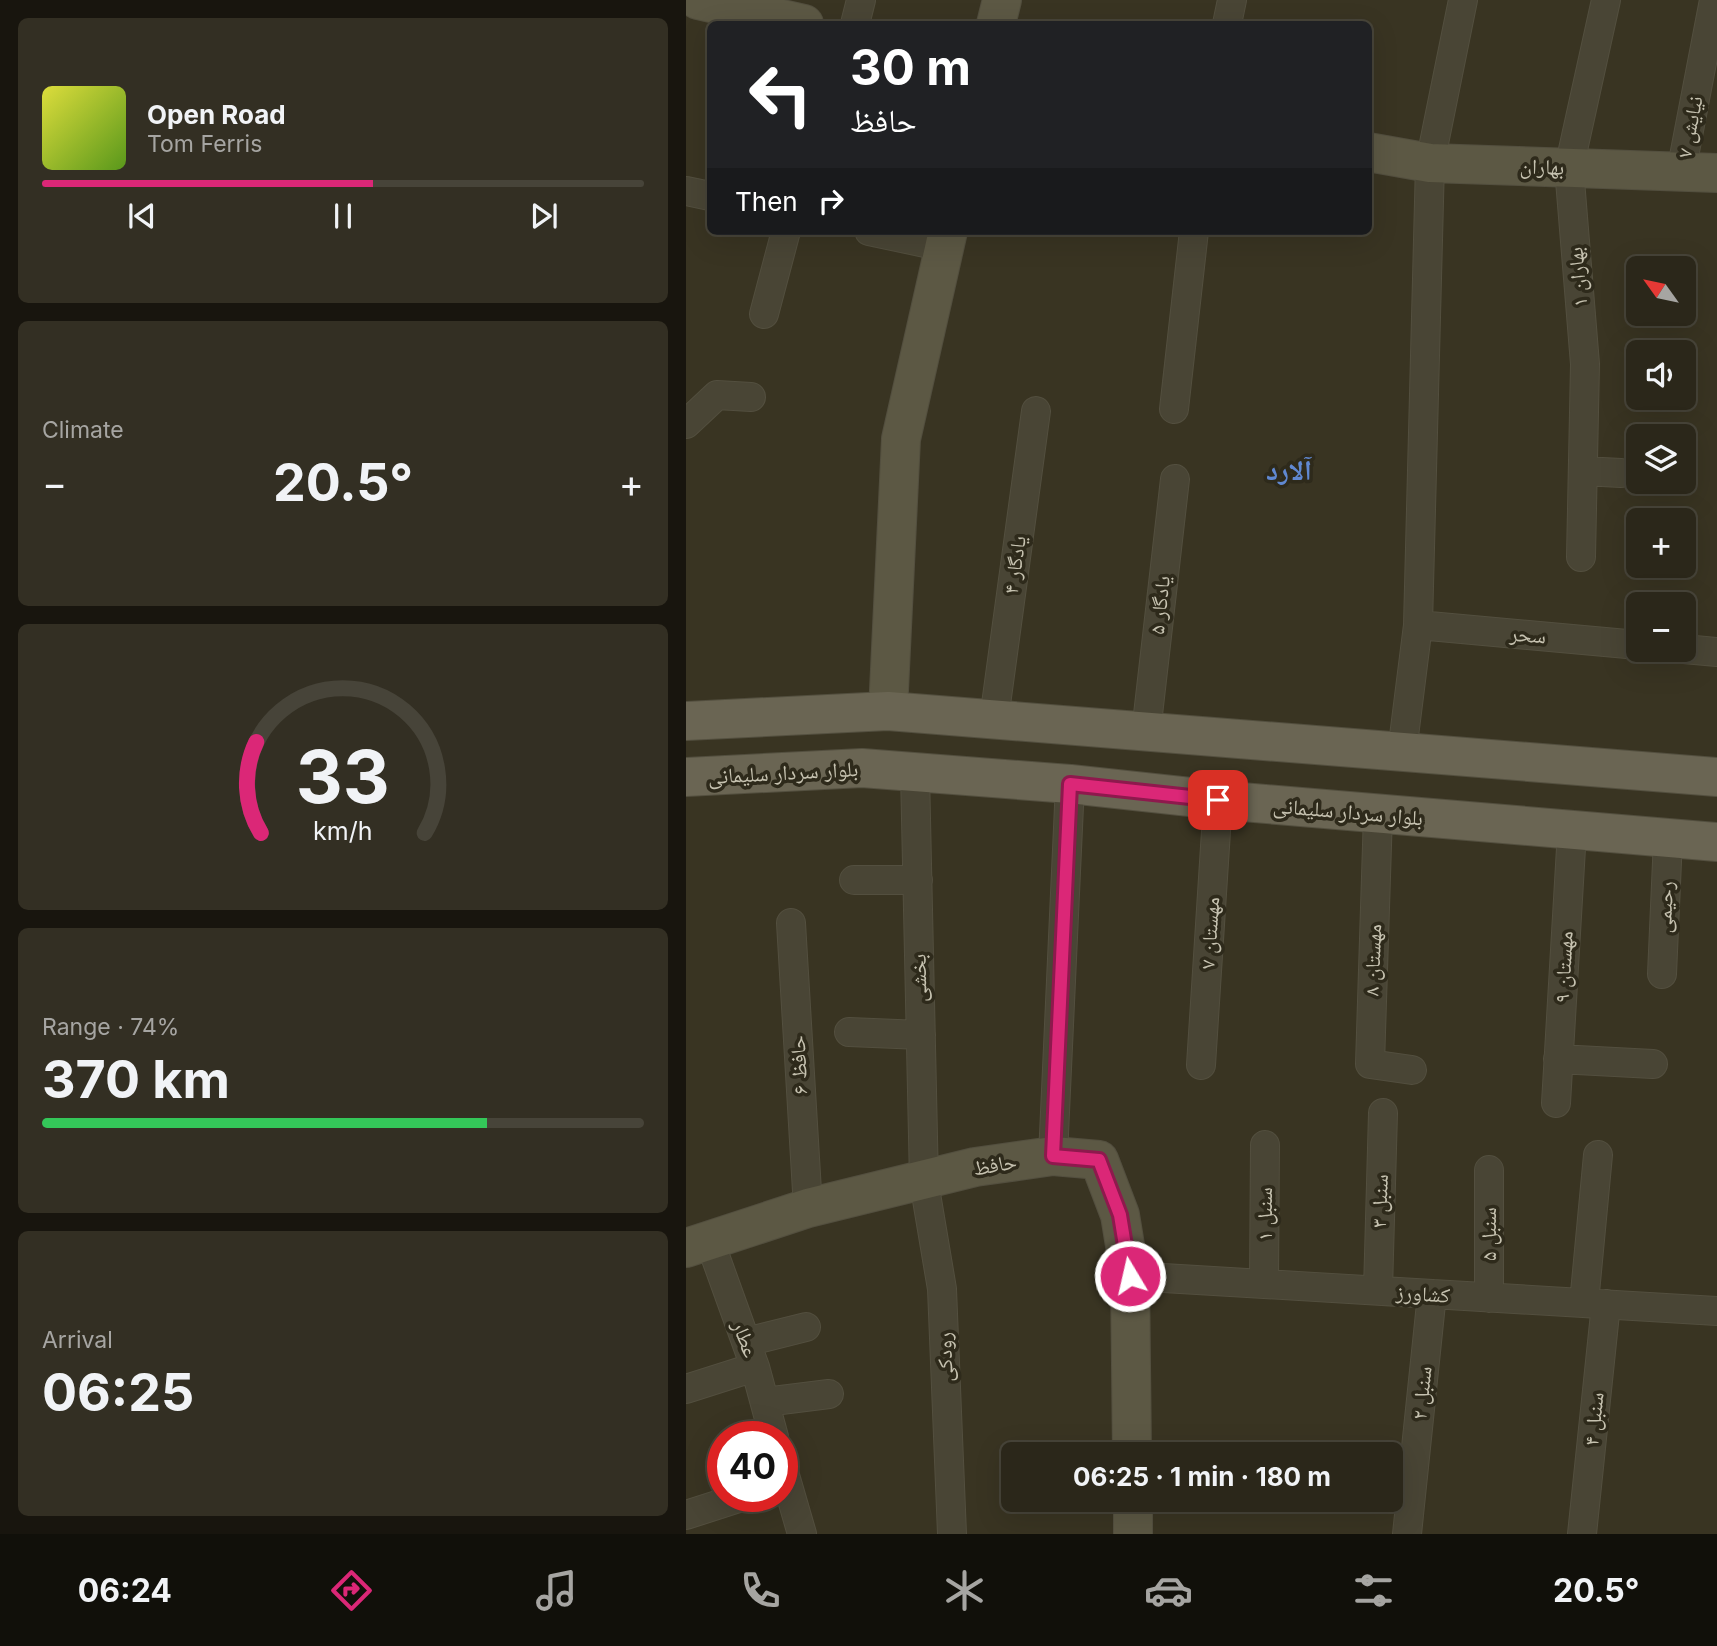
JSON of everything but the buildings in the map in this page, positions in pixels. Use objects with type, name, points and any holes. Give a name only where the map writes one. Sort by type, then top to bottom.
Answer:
[{"type":"main road","points":[[686,721],[888,711],[1717,777]]},
{"type":"main road","name":"بلوار سردار سلیمانی","points":[[686,777],[862,768],[1717,842]]},
{"type":"street","points":[[698,0],[791,21]]},
{"type":"street","points":[[856,21],[861,0]]},
{"type":"street","points":[[997,21],[1002,0]]},
{"type":"street","points":[[1228,21],[1233,0]]},
{"type":"street","points":[[1402,752],[1418,625],[1430,163],[1463,0]]},
{"type":"street","name":"بهاران ۱","points":[[1581,557],[1585,364],[1569,168],[1606,0]]},
{"type":"street","name":"نیایش ۷","points":[[1699,172],[1714,0]]},
{"type":"street","name":"بهاران","points":[[1372,153],[1430,163],[1699,172]]},
{"type":"street","points":[[686,191],[707,195]]},
{"type":"street","points":[[764,314],[785,235]]},
{"type":"street","points":[[888,711],[901,439],[946,239],[908,235]]},
{"type":"street","points":[[1174,409],[1194,235]]},
{"type":"street","points":[[686,424],[717,395],[751,397]]},
{"type":"street","name":"یادگار ۴","points":[[995,719],[1036,411]]},
{"type":"street","points":[[1583,471],[1622,472]]},
{"type":"street","name":"یادگار ۵","points":[[1146,732],[1175,479]]},
{"type":"street","name":"سحر","points":[[1418,625],[1626,644]]},
{"type":"street","points":[[1696,650],[1717,652]]},
{"type":"street","name":"بخشی","points":[[915,773],[924,1182]]},
{"type":"street","points":[[1053,1156],[1070,784]]},
{"type":"street","name":"مهستان ۷","points":[[1201,1065],[1218,800]]},
{"type":"street","name":"مهستان ۸","points":[[1378,814],[1370,1064],[1412,1070]]},
{"type":"street","name":"مهستان ۹","points":[[1556,1103],[1572,831]]},
{"type":"street","name":"رحیمی","points":[[1662,974],[1668,839]]},
{"type":"street","points":[[854,880],[918,880]]},
{"type":"street","name":"حافظ ۶","points":[[791,923],[808,1208]]},
{"type":"street","points":[[849,1032],[920,1035]]},
{"type":"street","points":[[1558,1059],[1653,1064]]},
{"type":"street","name":"سنبل ۳","points":[[1378,1290],[1383,1112]]},
{"type":"street","name":"سنبل ۱","points":[[1264,1284],[1265,1145]]},
{"type":"street","name":"سنبل ۴","points":[[1582,1534],[1595,1303],[1598,1155]]},
{"type":"street","name":"حافظ","points":[[698,1245],[808,1208],[924,1182],[975,1167],[1053,1156],[1099,1160],[1120,1215],[1130,1276],[1132,1442]]},
{"type":"street","name":"سنبل ۵","points":[[1489,1170],[1489,1298]]},
{"type":"street","name":"رودکی","points":[[924,1182],[942,1289],[952,1534]]},
{"type":"street","name":"عطار","points":[[698,1245],[750,1355],[770,1421]]},
{"type":"street","name":"کشاورز","points":[[1130,1276],[1717,1311]]},
{"type":"street","name":"سنبل ۲","points":[[1403,1474],[1432,1294]]},
{"type":"street","points":[[686,1389],[806,1326]]},
{"type":"street","points":[[765,1402],[829,1394]]},
{"type":"street","name":"سنبل ۲","points":[[1403,1491],[1407,1534]]},
{"type":"street","points":[[686,1516],[707,1509]]},
{"type":"street","points":[[796,1512],[803,1534]]},
{"type":"street","points":[[1133,1512],[1133,1534]]},
{"type":"district","name":"آلارد","points":[[1289,470]]},
{"type":"route","points":[[1130,1276],[1120,1215],[1099,1160],[1053,1156],[1070,784],[1218,800]]}]
